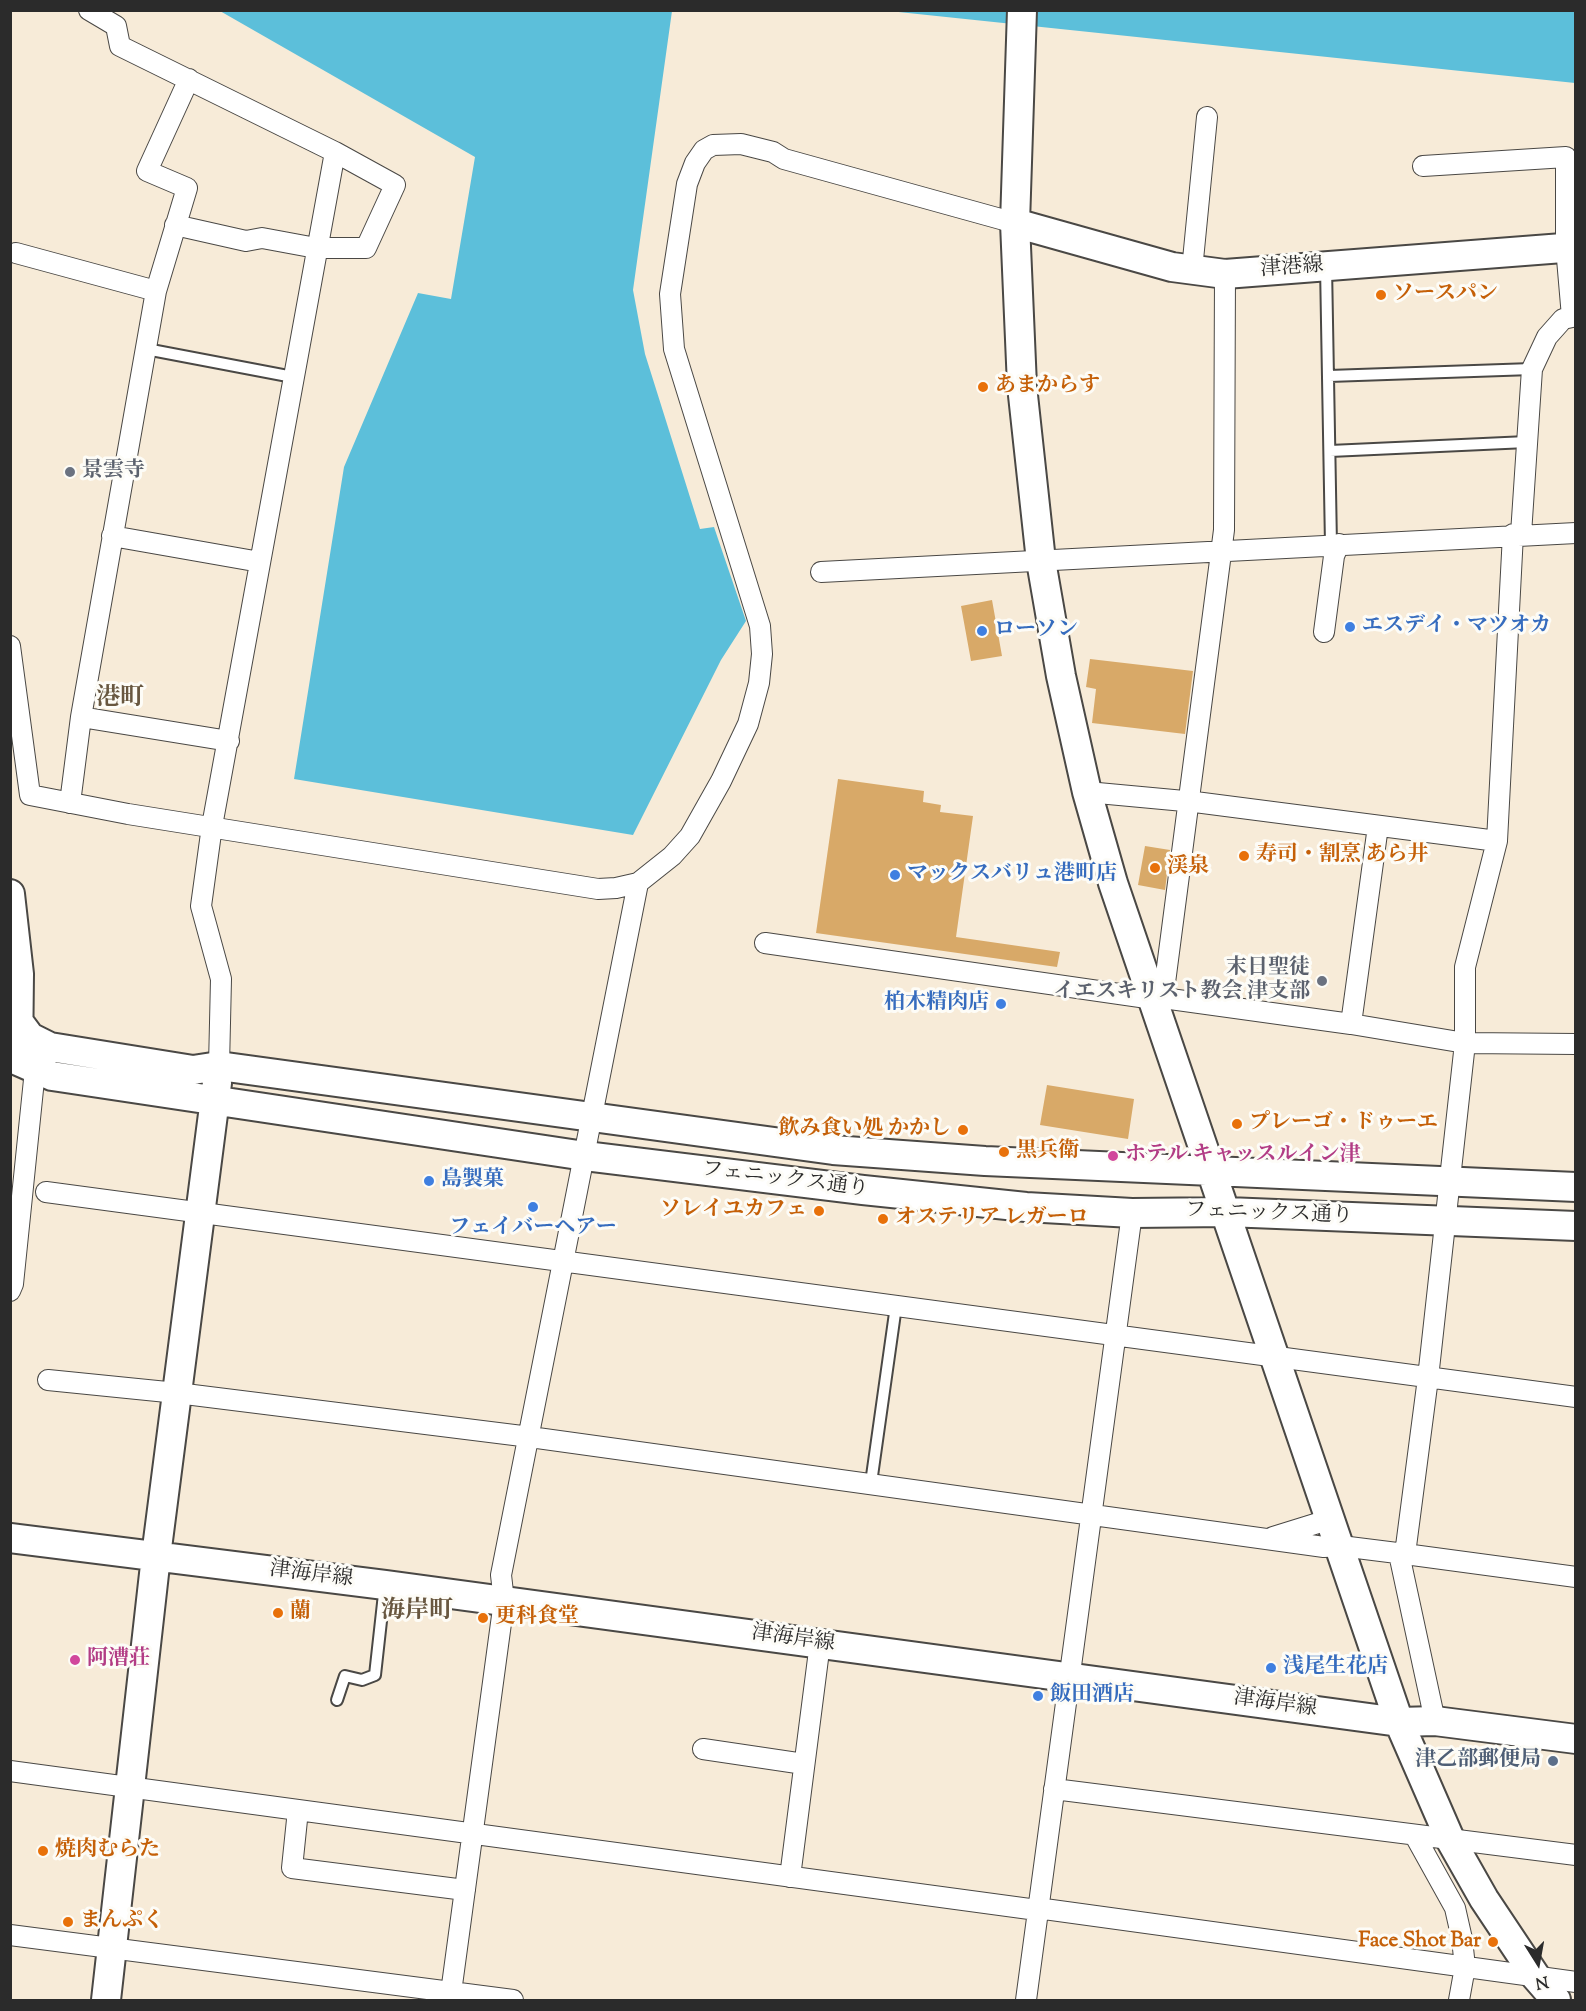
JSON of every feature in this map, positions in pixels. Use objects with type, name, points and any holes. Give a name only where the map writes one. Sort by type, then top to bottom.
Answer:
[{"type":"street","points":[[89,10],[116,26],[120,46],[335,152],[395,185],[366,248],[343,246],[316,248],[262,238],[246,241],[175,225]]},
{"type":"street","points":[[1022,10],[1015,223],[1022,386],[1041,561],[1061,676],[1087,792],[1113,883],[1158,998],[1212,1169],[1399,1722],[1450,1839],[1484,1899],[1536,1977],[1556,2001]]},
{"type":"street","points":[[70,802],[81,717],[156,291],[187,188],[147,171],[189,79]]},
{"type":"street","points":[[1192,270],[1207,117]]},
{"type":"street","points":[[10,646],[30,795],[128,814],[598,889],[638,883],[672,856],[690,836],[721,782],[748,724],[759,683],[762,654],[760,626],[674,349],[670,294],[687,184],[695,163],[704,150],[713,145],[741,144],[773,152],[784,159],[1015,223]]},
{"type":"street","points":[[106,2001],[156,1556],[219,1066],[221,979],[201,906],[212,826],[335,152]]},
{"type":"street","points":[[1423,166],[1566,157],[1572,317],[1563,319],[1547,337],[1532,369],[1517,534],[1497,841],[1465,967],[1465,1043],[1428,1378],[1402,1554],[1436,1721]]},
{"type":"street","name":"津港線","points":[[1015,223],[1172,267],[1225,274],[1571,247]]},
{"type":"street","points":[[16,253],[156,291]]},
{"type":"street","points":[[1158,998],[1190,802],[1222,551],[1225,274]]},
{"type":"street","points":[[820,572],[1517,534],[1575,533]]},
{"type":"street","points":[[112,536],[260,562]]},
{"type":"street","points":[[1324,632],[1335,544]]},
{"type":"street","points":[[81,717],[229,741]]},
{"type":"street","points":[[1087,792],[1190,802],[1497,841]]},
{"type":"street","points":[[1351,1024],[1378,826]]},
{"type":"street","points":[[451,1996],[504,1601],[501,1575],[565,1261],[638,883]]},
{"type":"street","points":[[10,894],[19,974],[16,1018],[18,1060],[35,1070],[14,1284],[10,1291]]},
{"type":"street","points":[[765,943],[1351,1024],[1465,1043],[1575,1044]]},
{"type":"street","name":"フェニックス通り","points":[[16,1018],[30,1037],[50,1047],[194,1070],[219,1066],[833,1150],[985,1161],[1212,1169],[1575,1187]]},
{"type":"street","name":"フェニックス通り","points":[[35,1070],[52,1076],[585,1156],[863,1190],[1026,1207],[1132,1213],[1227,1212],[1575,1226]]},
{"type":"street","points":[[46,1192],[1575,1397]]},
{"type":"street","points":[[1026,2001],[1132,1213]]},
{"type":"street","points":[[48,1380],[177,1393],[530,1437],[1092,1513],[1324,1547],[1341,1546],[1575,1577]]},
{"type":"street","points":[[1268,1539],[1331,1519]]},
{"type":"street","name":"津海岸線","points":[[10,1538],[385,1585],[1399,1722],[1436,1721],[1575,1739]]},
{"type":"street","points":[[790,1877],[820,1643]]},
{"type":"street","points":[[704,1749],[804,1764]]},
{"type":"street","points":[[10,1771],[130,1789],[1575,1982]]},
{"type":"street","points":[[1054,1789],[1575,1855]]},
{"type":"street","points":[[298,1810],[292,1868],[465,1890]]},
{"type":"street","points":[[1415,1836],[1455,1908],[1462,1939],[1465,1968],[1460,2001]]},
{"type":"street","points":[[10,1935],[451,1996],[513,2001]]},
{"type":"lane","points":[[1326,266],[1330,451],[1335,544]]},
{"type":"lane","points":[[146,349],[293,377]]},
{"type":"lane","points":[[1329,376],[1532,369]]},
{"type":"lane","points":[[1330,451],[1527,442]]},
{"type":"lane","points":[[871,1483],[896,1306]]},
{"type":"lane","points":[[337,1700],[345,1676],[362,1680],[375,1675],[385,1585]]},
{"type":"water","points":[[220,11],[672,11],[633,290],[645,354],[700,529],[714,527],[746,621],[721,660],[633,835],[294,779],[344,467],[418,293],[451,299],[475,157]]},
{"type":"water","points":[[889,11],[1575,11],[1575,83]]},
{"type":"building","name":"ローソン","points":[[992,600],[1002,656],[971,661],[961,606]]},
{"type":"building","points":[[1090,659],[1193,671],[1185,734],[1092,723],[1096,689],[1086,687]]},
{"type":"building","name":"マックスバリュ港町店","points":[[838,779],[924,791],[923,802],[941,805],[940,812],[973,816],[956,937],[1060,952],[1057,967],[816,933]]},
{"type":"building","name":"渓泉","points":[[1145,846],[1170,850],[1165,890],[1138,885]]},
{"type":"building","points":[[1047,1085],[1134,1099],[1128,1139],[1040,1125]]},
{"type":"place","name":"ソースパン","points":[[1381,295]]},
{"type":"place","name":"あまからす","points":[[983,387]]},
{"type":"place","name":"景雲寺","points":[[70,472]]},
{"type":"place","name":"エスデイ・マツオカ","points":[[1350,627]]},
{"type":"place","name":"ローソン","points":[[982,631]]},
{"type":"place","name":"寿司・割烹 あら井","points":[[1244,856]]},
{"type":"place","name":"渓泉","points":[[1155,868]]},
{"type":"place","name":"マックスバリュ港町店","points":[[895,875]]},
{"type":"place","name":"末日聖徒 イエスキリスト教会 津支部","points":[[1322,981]]},
{"type":"place","name":"柏木精肉店","points":[[1001,1004]]},
{"type":"place","name":"プレーゴ・ドゥーエ","points":[[1237,1124]]},
{"type":"place","name":"飲み食い処 かかし","points":[[963,1130]]},
{"type":"place","name":"黒兵衛","points":[[1004,1152]]},
{"type":"place","name":"ホテル キャッスルイン津","points":[[1113,1156]]},
{"type":"place","name":"島製菓","points":[[429,1181]]},
{"type":"place","name":"フェイバーヘアー","points":[[533,1207]]},
{"type":"place","name":"ソレイユカフェ","points":[[819,1211]]},
{"type":"place","name":"オステリア レガーロ","points":[[883,1219]]},
{"type":"place","name":"蘭","points":[[278,1613]]},
{"type":"place","name":"更科食堂","points":[[483,1618]]},
{"type":"place","name":"阿漕荘","points":[[75,1660]]},
{"type":"place","name":"浅尾生花店","points":[[1271,1668]]},
{"type":"place","name":"飯田酒店","points":[[1038,1696]]},
{"type":"place","name":"津乙部郵便局","points":[[1553,1761]]},
{"type":"place","name":"焼肉むらた","points":[[43,1851]]},
{"type":"place","name":"まんぷく","points":[[68,1922]]},
{"type":"place","name":"Face Shot Bar","points":[[1493,1942]]},
{"type":"district","name":"港町","points":[[120,700]]},
{"type":"district","name":"海岸町","points":[[417,1613]]}]
